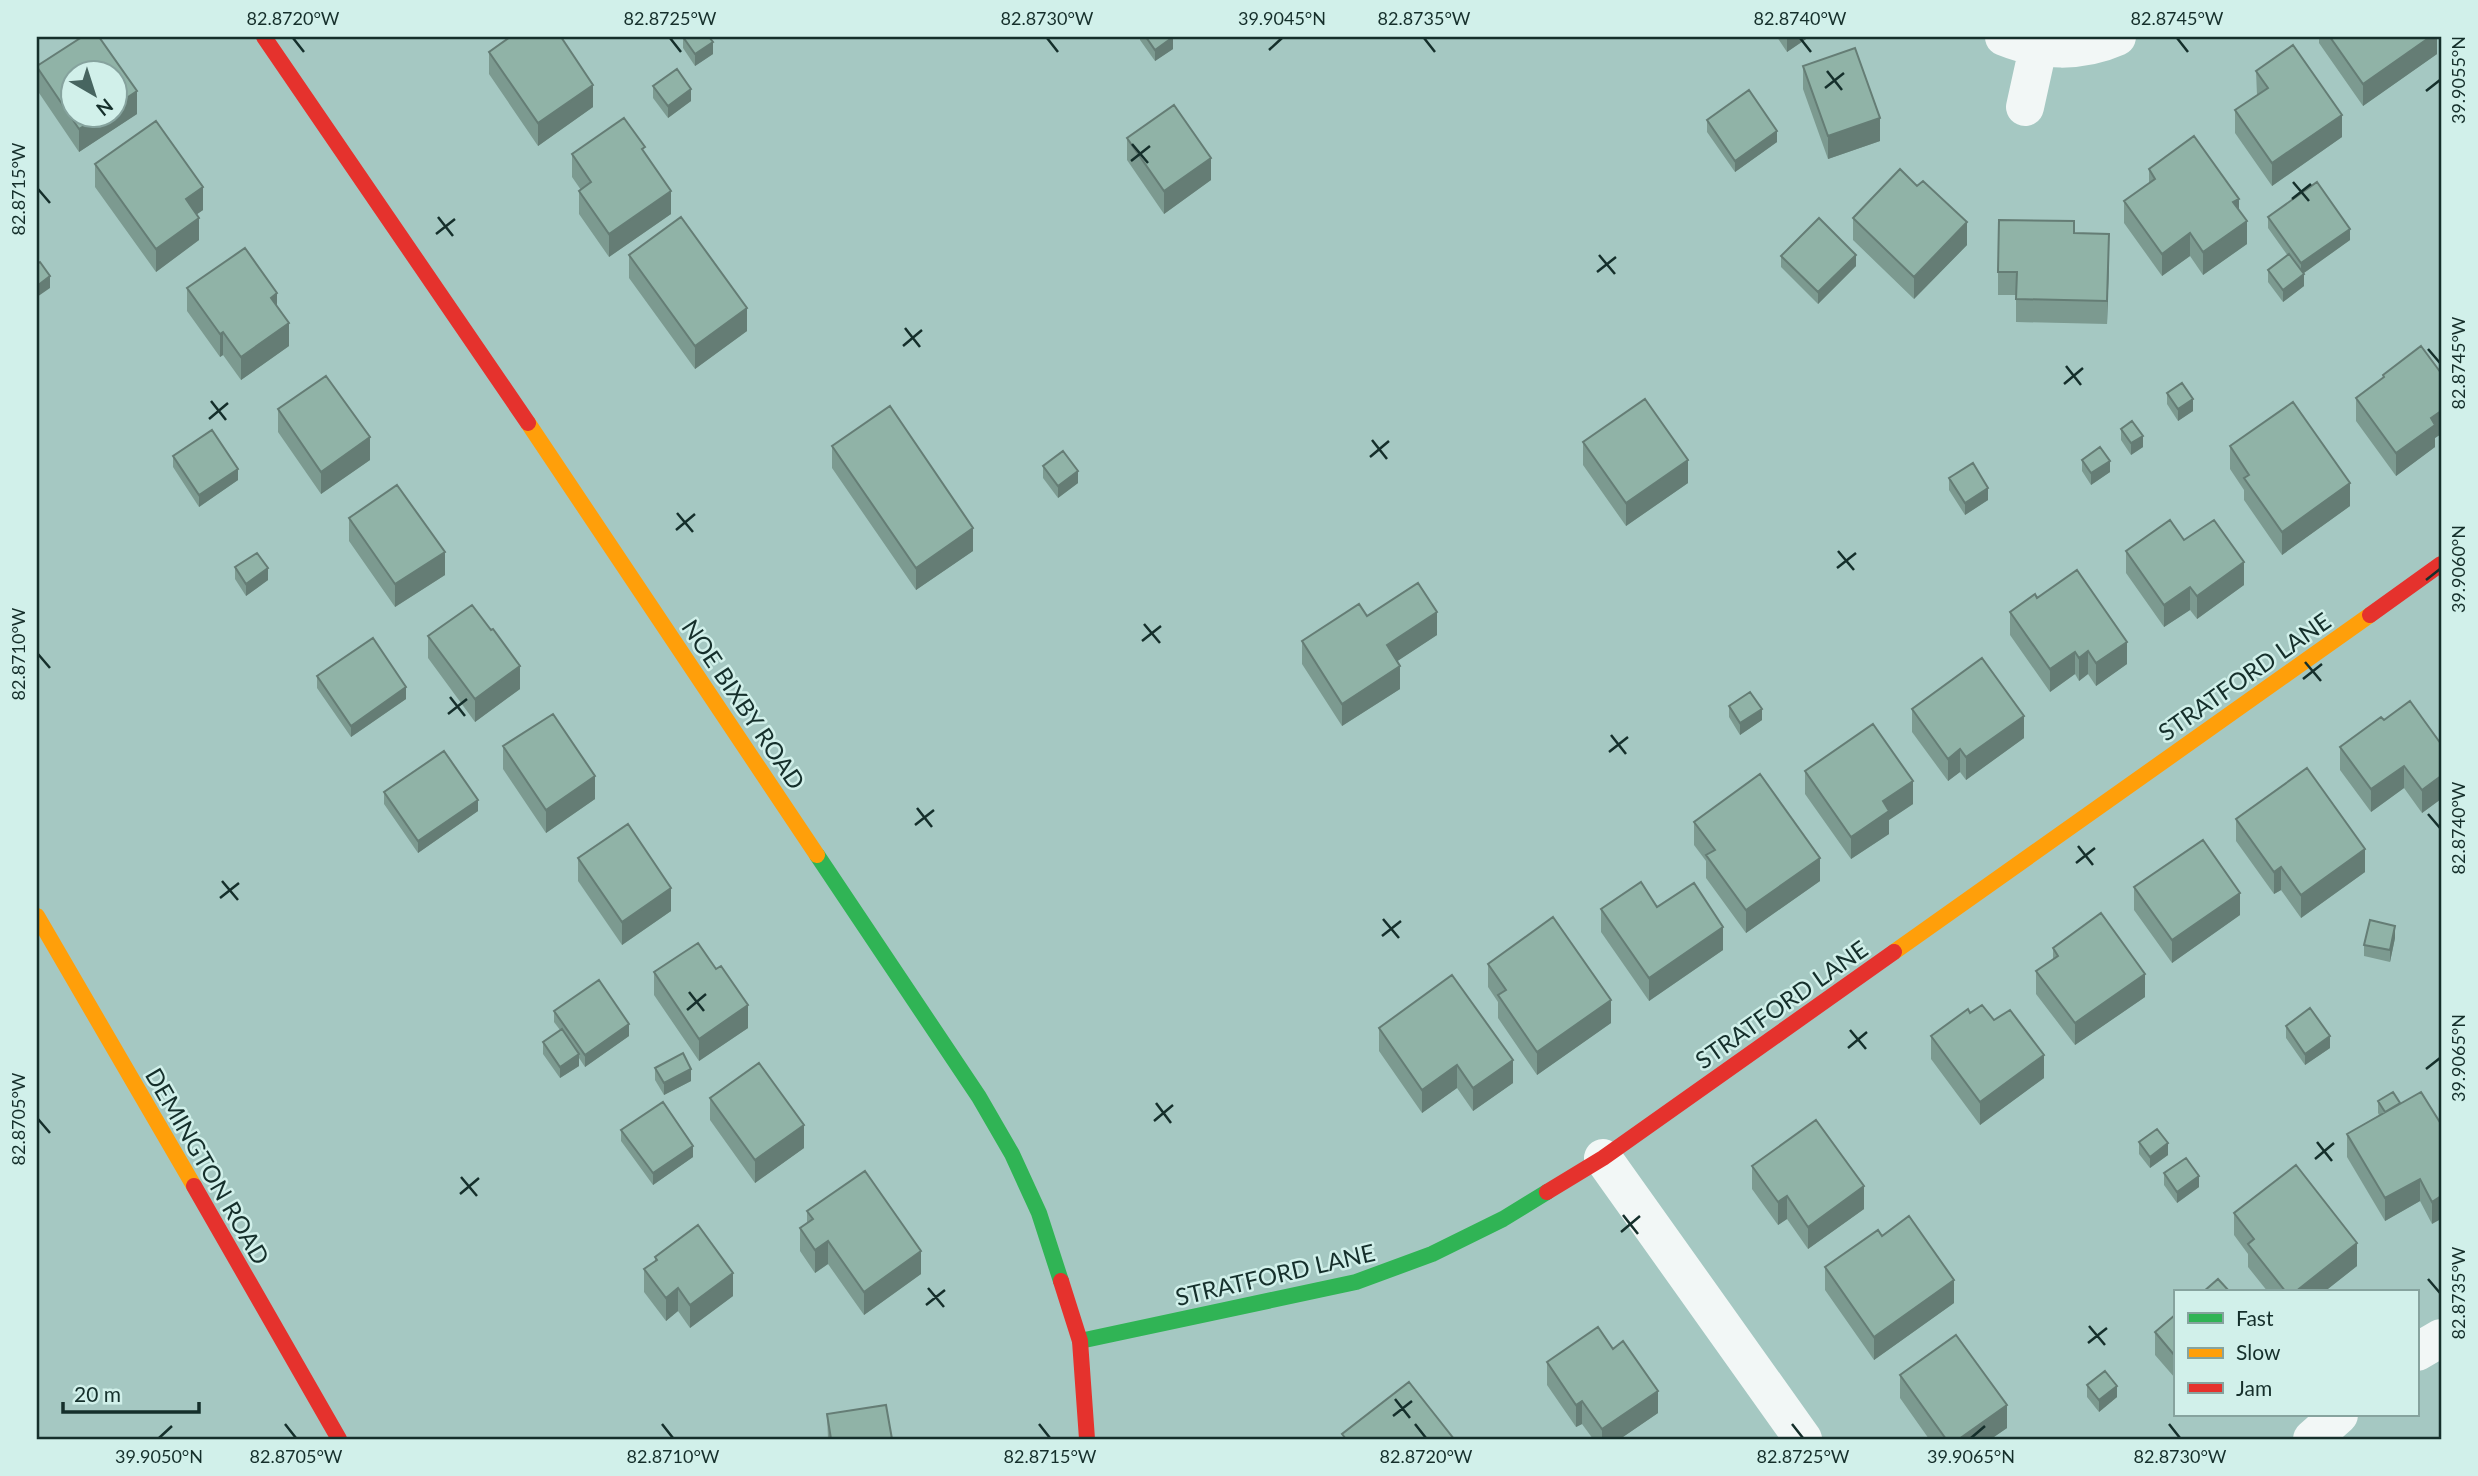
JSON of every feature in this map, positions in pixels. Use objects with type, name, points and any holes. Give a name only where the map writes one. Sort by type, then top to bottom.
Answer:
[{"type":"street","name":"NOE BIXBY ROAD","points":[[264,37],[582,503],[979,1097],[1012,1154],[1039,1213],[1080,1341],[1087,1439]]},
{"type":"street","points":[[2025,107],[2036,44],[2087,47],[2118,37]]},
{"type":"street","name":"STRATFORD LANE","points":[[1080,1341],[1356,1282],[1432,1254],[1503,1219],[1603,1158],[2441,564]]},
{"type":"street","name":"DEMINGTON ROAD","points":[[37,916],[339,1439]]},
{"type":"street","points":[[1603,1158],[1803,1439]]},
{"type":"street","points":[[2418,1351],[2441,1338]]},
{"type":"street","points":[[2312,1439],[2338,1416]]},
{"type":"building","points":[[82,37],[99,37],[115,60],[60,60],[60,101],[37,66]]},
{"type":"building","points":[[510,37],[561,37],[593,85],[538,123],[489,52]]},
{"type":"building","points":[[683,37],[709,37],[713,42],[695,54]]},
{"type":"building","points":[[1146,37],[1173,37],[1155,50]]},
{"type":"building","points":[[2330,37],[2430,37],[2363,84]]},
{"type":"building","points":[[2293,45],[2342,115],[2272,163],[2235,110],[2268,88],[2256,71]]},
{"type":"building","points":[[1855,48],[1880,118],[1828,136],[1803,66]]},
{"type":"building","points":[[677,69],[691,89],[668,106],[653,86]]},
{"type":"building","points":[[130,81],[137,91],[130,96]]},
{"type":"building","points":[[1749,90],[1777,131],[1735,161],[1707,120]]},
{"type":"building","points":[[1174,105],[1211,158],[1164,191],[1127,138]]},
{"type":"building","points":[[624,118],[671,191],[609,234],[579,191],[591,182],[572,154]]},
{"type":"building","points":[[156,121],[203,187],[186,199],[199,218],[156,249],[95,164]]},
{"type":"building","points":[[2194,136],[2239,199],[2233,202],[2247,221],[2203,252],[2190,233],[2162,254],[2124,201],[2155,179],[2149,169]]},
{"type":"building","points":[[1900,169],[1917,186],[1923,181],[1967,222],[1914,277],[1853,218]]},
{"type":"building","points":[[2317,182],[2350,229],[2301,263],[2268,217]]},
{"type":"building","points":[[681,217],[747,308],[695,346],[629,255]]},
{"type":"building","points":[[1819,218],[1856,255],[1818,292],[1781,256]]},
{"type":"building","points":[[1999,220],[2074,221],[2074,233],[2109,234],[2107,301],[2016,299],[2017,272],[1998,272]]},
{"type":"building","points":[[245,248],[277,293],[271,298],[289,323],[241,357],[223,332],[220,334],[187,288]]},
{"type":"building","points":[[2289,254],[2304,274],[2283,290],[2268,270]]},
{"type":"building","points":[[40,262],[50,276],[37,286],[37,264]]},
{"type":"building","points":[[2421,346],[2441,373],[2441,411],[2431,418],[2435,425],[2396,453],[2356,398]]},
{"type":"building","points":[[326,376],[370,437],[321,472],[278,409]]},
{"type":"building","points":[[2182,383],[2193,399],[2178,409],[2167,393]]},
{"type":"building","points":[[1645,399],[1688,460],[1626,503],[1583,442]]},
{"type":"building","points":[[2293,402],[2350,483],[2282,532],[2244,478],[2249,475],[2230,446]]},
{"type":"building","points":[[890,406],[973,528],[916,568],[832,446]]},
{"type":"building","points":[[2132,421],[2143,436],[2131,443],[2121,429]]},
{"type":"building","points":[[212,430],[238,469],[199,495],[173,456]]},
{"type":"building","points":[[2100,447],[2110,461],[2091,473],[2082,460]]},
{"type":"building","points":[[1063,451],[1078,471],[1058,486],[1043,466]]},
{"type":"building","points":[[1973,463],[1988,488],[1965,503],[1949,478]]},
{"type":"building","points":[[397,485],[445,552],[395,584],[349,518]]},
{"type":"building","points":[[2170,520],[2184,540],[2214,520],[2244,562],[2197,596],[2190,587],[2164,605],[2126,551]]},
{"type":"building","points":[[257,553],[268,568],[246,584],[235,567]]},
{"type":"building","points":[[2077,570],[2127,642],[2096,663],[2088,651],[2079,658],[2075,652],[2050,669],[2010,612],[2035,594],[2037,598]]},
{"type":"building","points":[[1418,583],[1437,612],[1387,645],[1400,666],[1342,704],[1302,641],[1359,604],[1367,616]]},
{"type":"building","points":[[472,605],[520,666],[475,699],[428,636]]},
{"type":"building","points":[[373,638],[406,687],[351,726],[317,676]]},
{"type":"building","points":[[1982,658],[2024,716],[1966,757],[1960,749],[1948,759],[1912,709]]},
{"type":"building","points":[[1750,692],[1762,709],[1740,723],[1729,706]]},
{"type":"building","points":[[2410,701],[2441,744],[2441,776],[2422,790],[2404,766],[2371,789],[2340,747],[2381,717],[2384,720]]},
{"type":"building","points":[[553,714],[595,776],[546,810],[503,746]]},
{"type":"building","points":[[1873,724],[1913,781],[1883,801],[1889,811],[1851,837],[1805,771]]},
{"type":"building","points":[[444,751],[478,800],[418,841],[384,792]]},
{"type":"building","points":[[2307,768],[2365,849],[2301,895],[2281,867],[2274,872],[2236,819]]},
{"type":"building","points":[[1760,774],[1820,858],[1746,910],[1706,855],[1715,850],[1694,822]]},
{"type":"building","points":[[628,824],[671,888],[622,922],[578,858]]},
{"type":"building","points":[[2203,840],[2240,893],[2172,940],[2134,887]]},
{"type":"building","points":[[1641,882],[1657,907],[1694,883],[1723,927],[1649,978],[1601,909]]},
{"type":"building","points":[[2101,913],[2145,974],[2075,1023],[2036,971],[2058,956],[2053,948]]},
{"type":"building","points":[[1553,917],[1611,1000],[1537,1052],[1498,995],[1506,990],[1488,964]]},
{"type":"building","points":[[2370,920],[2395,926],[2390,950],[2364,945]]},
{"type":"building","points":[[698,943],[716,969],[721,966],[748,1005],[699,1039],[654,972]]},
{"type":"building","points":[[1452,975],[1513,1060],[1473,1088],[1457,1065],[1422,1090],[1379,1028]]},
{"type":"building","points":[[599,980],[629,1024],[585,1055],[554,1011]]},
{"type":"building","points":[[1982,1005],[1994,1020],[2010,1010],[2044,1055],[1980,1102],[1931,1036],[1968,1009],[1970,1013]]},
{"type":"building","points":[[2310,1008],[2330,1036],[2305,1054],[2286,1026]]},
{"type":"building","points":[[562,1029],[579,1054],[560,1067],[543,1042]]},
{"type":"building","points":[[683,1053],[691,1069],[664,1083],[655,1068]]},
{"type":"building","points":[[759,1063],[804,1125],[755,1160],[710,1098]]},
{"type":"building","points":[[2393,1092],[2400,1103],[2385,1112],[2378,1101]]},
{"type":"building","points":[[2421,1092],[2441,1124],[2441,1196],[2432,1202],[2420,1179],[2385,1198],[2347,1134]]},
{"type":"building","points":[[663,1102],[693,1146],[653,1173],[621,1130]]},
{"type":"building","points":[[1816,1120],[1864,1186],[1808,1227],[1787,1196],[1778,1202],[1752,1166]]},
{"type":"building","points":[[2157,1129],[2168,1143],[2150,1157],[2139,1142]]},
{"type":"building","points":[[2186,1158],[2199,1176],[2177,1192],[2164,1173]]},
{"type":"building","points":[[2296,1165],[2357,1243],[2298,1290],[2284,1290],[2248,1244],[2254,1239],[2234,1213]]},
{"type":"building","points":[[865,1171],[921,1251],[864,1292],[828,1241],[815,1250],[800,1228],[813,1219],[807,1211]]},
{"type":"building","points":[[1909,1216],[1954,1280],[1874,1337],[1825,1267],[1878,1230],[1882,1236]]},
{"type":"building","points":[[698,1225],[733,1273],[690,1305],[678,1288],[666,1298],[644,1269],[657,1260],[655,1257]]},
{"type":"building","points":[[2218,1279],[2228,1290],[2205,1290]]},
{"type":"building","points":[[2174,1316],[2174,1355],[2155,1332]]},
{"type":"building","points":[[1598,1327],[1613,1349],[1623,1341],[1658,1391],[1602,1429],[1582,1401],[1576,1405],[1547,1362]]},
{"type":"building","points":[[1956,1335],[2007,1405],[1959,1439],[1946,1439],[1900,1375]]},
{"type":"building","points":[[2105,1371],[2117,1386],[2099,1400],[2087,1385]]},
{"type":"building","points":[[1409,1382],[1454,1439],[1346,1439],[1342,1434]]},
{"type":"building","points":[[886,1405],[892,1439],[831,1439],[827,1414]]},
{"type":"traffic: fast","points":[[817,855],[979,1097],[1012,1154],[1039,1213],[1061,1281]]},
{"type":"traffic: fast","points":[[1080,1341],[1356,1282],[1432,1254],[1503,1219],[1547,1192]]},
{"type":"traffic: slow","points":[[528,423],[817,855]]},
{"type":"traffic: slow","points":[[1894,952],[2370,615]]},
{"type":"traffic: slow","points":[[37,916],[194,1186]]},
{"type":"traffic: jam","points":[[264,37],[528,423]]},
{"type":"traffic: jam","points":[[2370,615],[2441,564]]},
{"type":"traffic: jam","points":[[1547,1192],[1603,1158],[1894,952]]},
{"type":"traffic: jam","points":[[194,1186],[339,1439]]},
{"type":"traffic: jam","points":[[1061,1281],[1080,1341],[1087,1439]]}]
